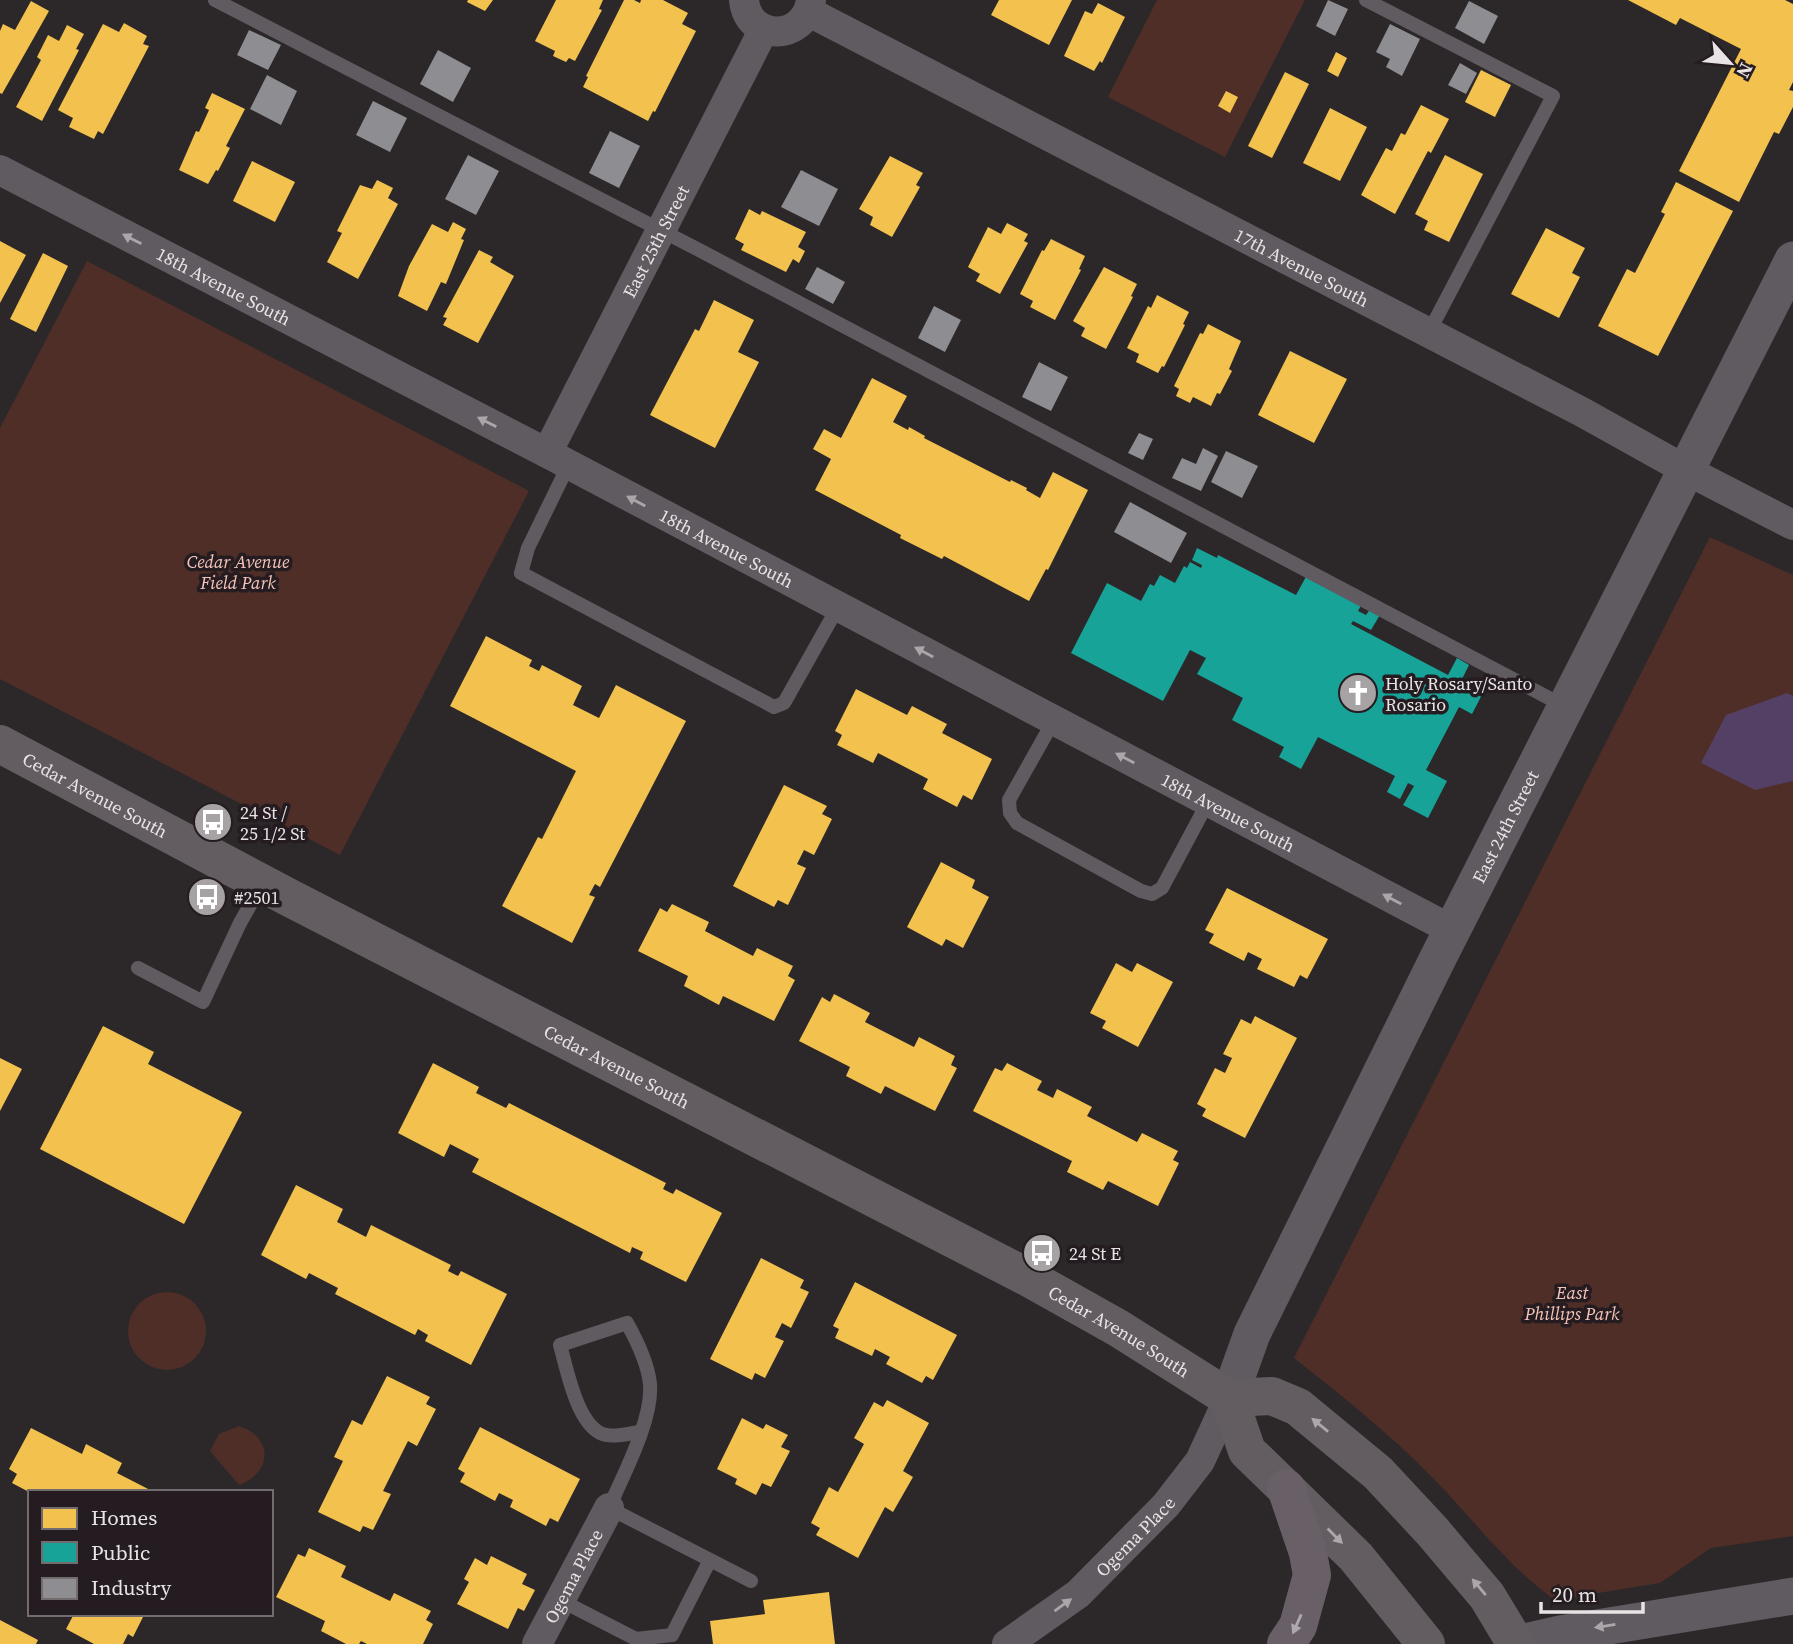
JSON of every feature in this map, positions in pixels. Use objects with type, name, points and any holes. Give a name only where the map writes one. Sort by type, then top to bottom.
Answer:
[{"type":"highway","points":[[1286,1488],[1312,1574],[1298,1626],[1286,1644]]},
{"type":"main road","name":"Cedar Avenue South","points":[[0,744],[1027,1277],[1118,1328],[1228,1398]]},
{"type":"main road","points":[[1426,1644],[1356,1557],[1247,1451],[1228,1398],[1272,1396],[1298,1408],[1378,1473],[1487,1596],[1516,1644]]},
{"type":"street","points":[[744,0],[748,15],[764,29],[785,31],[803,21],[810,6]]},
{"type":"street","name":"17th Avenue South","points":[[810,6],[1793,525]]},
{"type":"street","name":"East 25th Street","points":[[558,460],[662,231],[764,29]]},
{"type":"street","name":"18th Avenue South","points":[[0,170],[1452,930]]},
{"type":"street","name":"East 24th Street","points":[[1228,1398],[1252,1334],[1452,930],[1793,260]]},
{"type":"street","name":"Ogema Place","points":[[1007,1644],[1078,1594],[1166,1504],[1200,1461],[1228,1398]]},
{"type":"street","name":"Ogema Place","points":[[537,1644],[609,1508]]},
{"type":"street","points":[[1516,1644],[1560,1634],[1793,1596]]},
{"type":"lane","points":[[215,0],[662,231],[1566,706]]},
{"type":"lane","points":[[1366,0],[1553,96],[1429,332]]},
{"type":"lane","points":[[558,460],[521,573],[598,615],[774,707],[784,703],[838,607]]},
{"type":"lane","points":[[1054,720],[1009,800],[1010,813],[1017,823],[1141,891],[1152,894],[1162,888],[1208,802]]},
{"type":"lane","points":[[138,968],[203,1002],[262,882]]},
{"type":"lane","points":[[640,1433],[606,1435],[593,1429],[583,1417],[560,1345],[627,1323],[637,1342],[650,1384],[649,1404],[640,1433],[609,1508],[751,1581]]},
{"type":"lane","points":[[560,1600],[636,1639],[672,1635],[710,1560]]},
{"type":"green space","points":[[1157,0],[1305,0],[1225,157],[1108,97]]},
{"type":"green space","name":"Cedar Avenue Field Park","points":[[87,261],[529,491],[340,855],[0,679],[0,428]]},
{"type":"green space","name":"East Phillips Park","points":[[1710,537],[1793,575],[1793,1536],[1711,1548],[1660,1583],[1555,1600],[1506,1558],[1400,1446],[1294,1358]]},
{"type":"green space","points":[[167,1292],[182,1295],[195,1303],[203,1316],[206,1331],[203,1346],[195,1359],[182,1367],[167,1370],[152,1367],[139,1359],[131,1346],[128,1331],[131,1316],[139,1303],[152,1295]]},
{"type":"green space","points":[[239,1426],[250,1431],[263,1445],[264,1460],[258,1473],[239,1485],[210,1451],[219,1434]]},
{"type":"shaded area","points":[[1787,693],[1793,696],[1793,781],[1755,790],[1701,763],[1726,715]]},
{"type":"building: Homes","points":[[493,0],[485,11],[467,2]]},
{"type":"building: Homes","points":[[556,0],[603,0],[599,9],[602,10],[575,61],[569,58],[566,62],[553,56],[555,51],[535,41]]},
{"type":"building: Homes","points":[[624,0],[640,3],[641,0],[663,0],[688,13],[682,24],[696,31],[648,121],[583,87]]},
{"type":"building: Homes","points":[[999,0],[1072,0],[1049,45],[991,15]]},
{"type":"building: Homes","points":[[1628,0],[1785,0],[1793,4],[1793,82],[1789,90],[1793,91],[1793,107],[1779,134],[1774,132],[1739,202],[1679,171],[1741,49],[1680,18],[1676,25]]},
{"type":"building: Homes","points":[[31,1],[49,11],[2,94],[0,31],[3,24],[15,30]]},
{"type":"building: Homes","points":[[1098,3],[1125,17],[1102,63],[1100,61],[1094,71],[1064,56],[1085,11],[1092,14]]},
{"type":"building: Homes","points":[[124,23],[147,36],[143,44],[149,46],[103,134],[98,131],[94,139],[69,127],[73,118],[58,110],[103,24],[119,32]]},
{"type":"building: Homes","points":[[67,25],[84,34],[76,49],[79,50],[42,121],[16,107],[41,60],[37,57],[48,35],[59,41]]},
{"type":"building: Homes","points":[[1336,52],[1347,58],[1338,77],[1327,71]]},
{"type":"building: Homes","points":[[1481,70],[1511,85],[1495,117],[1465,102]]},
{"type":"building: Homes","points":[[1285,72],[1309,84],[1272,158],[1248,146]]},
{"type":"building: Homes","points":[[1226,91],[1238,97],[1230,113],[1218,106]]},
{"type":"building: Homes","points":[[212,93],[245,109],[226,146],[230,148],[208,184],[179,170],[196,131],[199,132],[209,110],[205,108]]},
{"type":"building: Homes","points":[[1421,105],[1449,119],[1431,153],[1428,151],[1395,214],[1361,195],[1386,148],[1392,151],[1401,133],[1405,135]]},
{"type":"building: Homes","points":[[1330,108],[1367,127],[1340,181],[1303,163]]},
{"type":"building: Homes","points":[[1445,155],[1483,174],[1449,242],[1424,230],[1428,221],[1415,214]]},
{"type":"building: Homes","points":[[890,156],[923,173],[916,185],[920,187],[892,237],[870,225],[873,217],[859,209]]},
{"type":"building: Homes","points":[[252,161],[295,182],[275,222],[233,201]]},
{"type":"building: Homes","points":[[377,180],[393,188],[388,198],[398,204],[358,279],[327,262],[342,233],[337,231],[360,185],[372,189]]},
{"type":"building: Homes","points":[[1676,182],[1733,211],[1658,356],[1598,326],[1627,269],[1635,273],[1665,214],[1661,212]]},
{"type":"building: Homes","points":[[749,209],[760,215],[762,211],[806,232],[798,247],[805,251],[799,263],[793,259],[786,272],[741,250],[744,244],[735,239]]},
{"type":"building: Homes","points":[[453,222],[466,229],[461,239],[464,240],[446,284],[441,282],[427,311],[398,296],[409,266],[432,224],[448,232]]},
{"type":"building: Homes","points":[[1007,223],[1028,234],[1024,241],[1028,243],[1000,294],[976,281],[980,274],[968,267],[988,227],[1001,234]]},
{"type":"building: Homes","points":[[1546,228],[1585,248],[1572,273],[1580,277],[1559,318],[1511,294]]},
{"type":"building: Homes","points":[[1051,239],[1085,256],[1079,269],[1081,270],[1055,320],[1030,307],[1033,301],[1020,294],[1042,250],[1044,251]]},
{"type":"building: Homes","points":[[0,241],[26,255],[0,303]]},
{"type":"building: Homes","points":[[479,250],[493,257],[490,262],[514,276],[478,343],[443,325],[447,318],[443,317]]},
{"type":"building: Homes","points":[[43,253],[68,266],[36,332],[10,319]]},
{"type":"building: Homes","points":[[1104,267],[1137,284],[1106,349],[1081,336],[1085,328],[1073,321]]},
{"type":"building: Homes","points":[[1157,295],[1189,312],[1164,367],[1162,366],[1158,373],[1136,362],[1139,354],[1127,348],[1148,306],[1151,308]]},
{"type":"building: Homes","points":[[714,300],[754,320],[738,352],[759,362],[715,448],[650,415],[695,329],[699,331]]},
{"type":"building: Homes","points":[[1208,324],[1241,341],[1229,369],[1232,371],[1211,406],[1193,397],[1190,403],[1176,396],[1179,389],[1174,386],[1200,333],[1203,334]]},
{"type":"building: Homes","points":[[1290,351],[1347,379],[1314,443],[1258,415]]},
{"type":"building: Homes","points":[[872,378],[907,396],[893,422],[908,430],[909,427],[925,436],[924,438],[1027,488],[1026,490],[1040,498],[1053,472],[1088,490],[1048,570],[1046,569],[1029,601],[944,556],[942,559],[900,538],[901,535],[815,490],[831,459],[813,449],[824,429],[841,438]]},
{"type":"building: Homes","points":[[486,636],[532,660],[529,666],[539,671],[542,665],[582,686],[573,705],[599,718],[616,685],[686,721],[600,887],[595,884],[589,895],[595,897],[572,943],[502,906],[538,837],[542,839],[576,771],[450,706]]},
{"type":"building: Homes","points":[[856,689],[907,715],[912,706],[947,724],[942,733],[992,759],[972,800],[963,795],[957,807],[923,789],[928,779],[878,753],[873,763],[837,745],[842,735],[835,731]]},
{"type":"building: Homes","points":[[784,785],[827,806],[822,814],[832,819],[814,855],[804,850],[797,864],[806,868],[788,905],[778,900],[774,907],[733,886]]},
{"type":"building: Homes","points":[[941,862],[975,880],[972,888],[989,897],[963,948],[946,939],[942,946],[907,927]]},
{"type":"building: Homes","points":[[1227,888],[1328,939],[1307,979],[1300,975],[1294,987],[1257,969],[1262,959],[1248,952],[1244,961],[1209,943],[1214,934],[1205,930]]},
{"type":"building: Homes","points":[[672,904],[709,922],[705,931],[753,956],[757,948],[793,966],[788,976],[795,980],[774,1021],[723,996],[719,1005],[684,986],[688,976],[638,951],[660,908],[667,912]]},
{"type":"building: Homes","points":[[1116,963],[1132,972],[1137,963],[1173,982],[1138,1047],[1102,1028],[1106,1021],[1090,1013]]},
{"type":"building: Homes","points":[[834,994],[870,1013],[865,1022],[914,1047],[919,1037],[955,1056],[951,1065],[957,1068],[935,1111],[885,1086],[881,1094],[846,1076],[850,1067],[799,1041],[822,997],[830,1002]]},
{"type":"building: Homes","points":[[1255,1016],[1297,1038],[1245,1138],[1202,1116],[1206,1109],[1197,1104],[1215,1068],[1225,1073],[1232,1058],[1223,1054],[1241,1019],[1251,1024]]},
{"type":"building: Homes","points":[[103,1026],[154,1052],[148,1064],[242,1112],[184,1224],[40,1149]]},
{"type":"building: Homes","points":[[0,1058],[22,1069],[0,1111]]},
{"type":"building: Homes","points":[[433,1063],[479,1087],[476,1093],[506,1108],[509,1103],[666,1183],[663,1189],[673,1194],[676,1189],[722,1213],[686,1282],[640,1259],[643,1252],[632,1247],[630,1253],[472,1172],[479,1159],[450,1144],[444,1157],[398,1133]]},
{"type":"building: Homes","points":[[1007,1063],[1042,1081],[1037,1090],[1053,1098],[1057,1089],[1092,1107],[1087,1116],[1137,1142],[1142,1133],[1178,1151],[1173,1160],[1179,1163],[1158,1206],[1108,1181],[1103,1190],[1067,1172],[1072,1161],[973,1111],[995,1068],[1002,1071]]},
{"type":"building: Homes","points":[[296,1185],[343,1209],[337,1222],[366,1237],[371,1225],[451,1265],[448,1271],[458,1276],[461,1271],[507,1294],[471,1365],[425,1341],[428,1335],[418,1329],[415,1335],[335,1294],[338,1288],[309,1273],[306,1279],[261,1255]]},
{"type":"building: Homes","points":[[761,1258],[804,1280],[800,1288],[809,1292],[791,1328],[782,1323],[775,1337],[784,1341],[765,1378],[755,1373],[752,1380],[710,1359]]},
{"type":"building: Homes","points":[[855,1282],[957,1335],[933,1380],[926,1376],[922,1383],[886,1364],[890,1357],[875,1349],[872,1356],[835,1338],[839,1329],[833,1326]]},
{"type":"building: Homes","points":[[387,1376],[430,1397],[426,1404],[436,1409],[417,1446],[408,1441],[383,1491],[391,1494],[373,1530],[363,1526],[360,1532],[318,1512],[343,1461],[334,1457],[352,1420],[362,1425]]},
{"type":"building: Homes","points":[[887,1400],[929,1423],[903,1471],[913,1477],[893,1512],[885,1507],[858,1558],[816,1535],[820,1528],[811,1523],[829,1487],[838,1492],[864,1444],[854,1438],[874,1402],[883,1407]]},
{"type":"building: Homes","points":[[742,1418],[763,1429],[766,1424],[788,1435],[781,1447],[790,1451],[771,1487],[762,1483],[756,1495],[735,1484],[737,1479],[717,1469]]},
{"type":"building: Homes","points":[[480,1427],[580,1479],[558,1522],[550,1518],[546,1526],[510,1507],[513,1500],[499,1493],[495,1501],[460,1482],[465,1473],[458,1469]]},
{"type":"building: Homes","points":[[31,1428],[82,1454],[86,1444],[122,1463],[117,1473],[150,1490],[28,1491],[12,1483],[17,1474],[9,1469]]},
{"type":"building: Homes","points":[[309,1548],[346,1566],[341,1577],[390,1601],[394,1593],[431,1611],[426,1620],[433,1624],[423,1644],[367,1644],[361,1641],[359,1644],[346,1644],[321,1631],[325,1621],[276,1597],[298,1554],[305,1557]]},
{"type":"building: Homes","points":[[491,1556],[527,1574],[522,1584],[535,1590],[524,1611],[518,1608],[508,1629],[457,1604],[469,1582],[464,1579],[475,1558],[487,1565]]},
{"type":"building: Homes","points":[[829,1592],[835,1644],[713,1644],[710,1621],[765,1614],[763,1600]]},
{"type":"building: Homes","points":[[73,1616],[144,1616],[133,1637],[128,1634],[123,1644],[94,1644],[66,1629]]},
{"type":"building: Homes","points":[[0,1620],[38,1640],[36,1644],[0,1644]]},
{"type":"building: Public","name":"Holy Rosary/Santo Rosario","points":[[1197,548],[1217,558],[1218,555],[1296,595],[1308,573],[1363,602],[1358,611],[1366,615],[1371,608],[1381,613],[1371,630],[1353,621],[1351,624],[1448,675],[1457,658],[1469,665],[1461,681],[1465,683],[1468,678],[1486,687],[1472,714],[1459,707],[1426,770],[1447,781],[1428,818],[1403,805],[1414,786],[1408,783],[1400,799],[1387,792],[1395,776],[1318,737],[1301,769],[1279,757],[1284,747],[1232,720],[1243,698],[1197,674],[1206,658],[1190,650],[1163,701],[1071,653],[1107,583],[1141,601],[1150,584],[1154,586],[1160,575],[1175,583],[1184,566],[1187,568],[1190,562],[1201,568],[1202,565],[1192,560]]},
{"type":"building: Industry","points":[[1328,0],[1348,9],[1335,36],[1316,26]]},
{"type":"building: Industry","points":[[1469,1],[1498,16],[1484,44],[1455,28]]},
{"type":"building: Industry","points":[[1390,24],[1420,39],[1402,76],[1386,67],[1390,59],[1376,52]]},
{"type":"building: Industry","points":[[249,30],[281,45],[268,70],[237,55]]},
{"type":"building: Industry","points":[[438,50],[471,68],[453,102],[420,84]]},
{"type":"building: Industry","points":[[1460,63],[1477,73],[1466,94],[1448,85]]},
{"type":"building: Industry","points":[[267,75],[297,91],[281,125],[250,109]]},
{"type":"building: Industry","points":[[373,101],[407,118],[390,152],[356,135]]},
{"type":"building: Industry","points":[[610,131],[640,146],[619,188],[589,173]]},
{"type":"building: Industry","points":[[468,155],[499,171],[476,215],[445,199]]},
{"type":"building: Industry","points":[[801,170],[838,189],[819,226],[781,207]]},
{"type":"building: Industry","points":[[817,267],[845,282],[833,304],[805,289]]},
{"type":"building: Industry","points":[[934,306],[961,320],[945,352],[918,338]]},
{"type":"building: Industry","points":[[1039,362],[1068,377],[1051,411],[1022,397]]},
{"type":"building: Industry","points":[[1139,433],[1153,439],[1143,460],[1128,453]]},
{"type":"building: Industry","points":[[1203,448],[1218,456],[1201,491],[1172,478],[1182,458],[1196,464]]},
{"type":"building: Industry","points":[[1226,451],[1258,466],[1242,498],[1211,482]]},
{"type":"building: Industry","points":[[1130,502],[1187,533],[1171,563],[1114,532]]},
{"type":"place","name":"Holy Rosary/Santo Rosario","points":[[1358,693]]},
{"type":"place","name":"24 St / 25 1/2 St","points":[[213,822]]},
{"type":"place","name":"#2501","points":[[207,897]]},
{"type":"place","name":"24 St E","points":[[1042,1253]]}]
